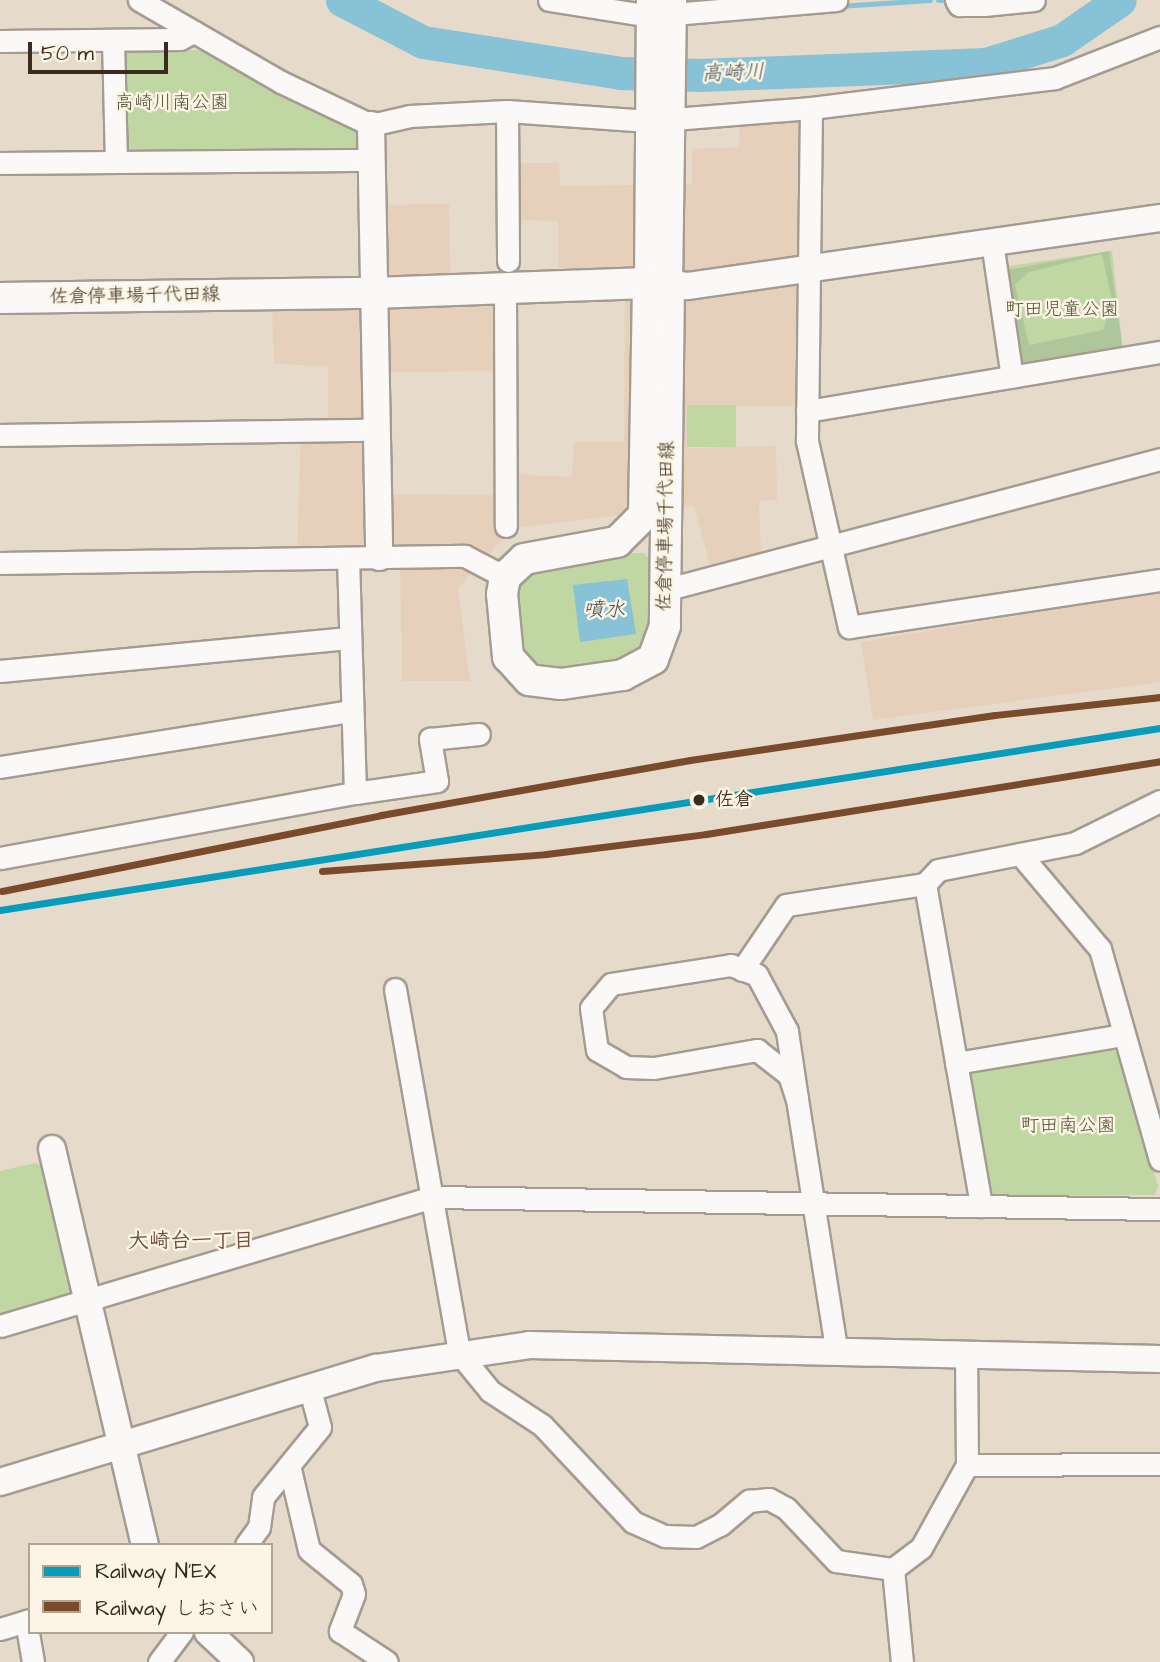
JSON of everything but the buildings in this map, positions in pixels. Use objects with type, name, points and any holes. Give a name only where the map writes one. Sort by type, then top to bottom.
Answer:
[{"type":"main road","name":"佐倉停車場千代田線","points":[[0,298],[373,293],[506,275],[658,284]]},
{"type":"main road","name":"佐倉停車場千代田線","points":[[658,284],[665,626],[653,659],[623,675],[561,684],[529,680],[508,657],[502,594],[505,576],[524,559],[617,542],[644,515],[658,284]]},
{"type":"street","points":[[139,0],[315,100],[372,125],[409,116],[507,111],[661,120],[811,108],[1055,78],[1160,38]]},
{"type":"street","points":[[549,0],[661,8],[822,1]]},
{"type":"street","points":[[956,0],[959,5],[984,5],[1034,0]]},
{"type":"street","points":[[661,8],[658,284],[807,269],[1160,218]]},
{"type":"street","points":[[0,41],[180,39],[194,32]]},
{"type":"street","points":[[113,40],[116,162]]},
{"type":"street","points":[[811,108],[807,440],[828,546],[849,627],[1160,580]]},
{"type":"street","points":[[506,526],[507,111]]},
{"type":"street","points":[[372,125],[379,557]]},
{"type":"street","points":[[0,163],[372,160]]},
{"type":"street","points":[[992,242],[1012,377]]},
{"type":"street","points":[[807,411],[1160,352]]},
{"type":"street","points":[[0,435],[376,430]]},
{"type":"street","points":[[664,590],[1160,459]]},
{"type":"street","points":[[0,563],[465,556],[505,576]]},
{"type":"street","points":[[348,558],[350,711],[355,793]]},
{"type":"street","points":[[0,671],[348,638]]},
{"type":"street","points":[[0,767],[350,711]]},
{"type":"street","points":[[0,858],[355,793],[437,781],[430,739],[479,734]]},
{"type":"street","points":[[742,970],[786,905],[925,884],[938,870],[1075,843],[1160,801]]},
{"type":"street","points":[[1020,853],[1100,949],[1160,1160]]},
{"type":"street","points":[[925,884],[981,1206]]},
{"type":"street","points":[[797,1099],[789,1075],[757,1050],[654,1068],[626,1066],[597,1050],[590,1008],[611,984],[731,965],[757,975],[787,1031],[837,1353]]},
{"type":"street","points":[[395,989],[459,1353],[491,1391],[542,1425],[633,1522],[665,1536],[696,1537],[720,1525],[749,1501],[769,1499],[786,1508],[836,1561],[893,1569],[921,1548],[967,1465],[966,1355]]},
{"type":"street","points":[[956,1063],[1124,1035]]},
{"type":"street","points":[[52,1149],[118,1445],[144,1543]]},
{"type":"street","points":[[0,1326],[433,1197],[1160,1209]]},
{"type":"street","points":[[0,1482],[309,1386],[459,1353],[529,1345],[1160,1359]]},
{"type":"street","points":[[247,1543],[259,1527],[263,1497],[320,1427],[309,1386]]},
{"type":"street","points":[[967,1465],[1160,1464]]},
{"type":"street","points":[[289,1465],[309,1550],[351,1584],[354,1594],[340,1631],[387,1662]]},
{"type":"street","points":[[893,1569],[902,1662]]},
{"type":"street","points":[[0,1629],[28,1620]]},
{"type":"street","points":[[30,1634],[33,1662]]},
{"type":"street","points":[[159,1662],[180,1634]]},
{"type":"street","points":[[210,1634],[240,1662]]},
{"type":"shaded area","points":[[800,117],[798,406],[686,406],[687,448],[776,446],[777,500],[759,501],[761,557],[711,569],[694,506],[513,528],[458,588],[470,681],[402,681],[400,549],[297,549],[301,437],[328,437],[328,366],[274,364],[272,305],[386,303],[385,205],[449,204],[451,301],[503,300],[505,371],[365,372],[369,494],[493,495],[511,474],[572,477],[574,442],[624,442],[625,268],[558,268],[558,221],[516,220],[515,163],[559,163],[560,186],[692,184],[692,149],[739,147],[740,120]]},
{"type":"shaded area","points":[[1160,592],[1160,682],[873,720],[861,642]]},
{"type":"green space","name":"高崎川南公園","points":[[200,50],[359,133],[361,148],[354,152],[121,151],[122,51]]},
{"type":"green space","points":[[1109,251],[1123,351],[1027,368],[1016,360],[1002,271]],"holes":[[[1102,254],[1112,300],[1103,330],[1029,345],[1015,285],[1029,272]]]},
{"type":"green space","name":"町田児童公園","points":[[1112,251],[1123,351],[1026,368],[1015,361],[1002,271],[1010,266]]},
{"type":"green space","points":[[687,405],[736,405],[736,447],[687,447]]},
{"type":"green space","points":[[624,553],[644,553],[654,564],[653,631],[647,643],[625,660],[566,670],[546,669],[532,659],[519,641],[518,586],[547,565]]},
{"type":"green space","name":"町田南公園","points":[[1110,1049],[1119,1053],[1158,1186],[1155,1195],[995,1196],[986,1187],[967,1080],[972,1073]]},
{"type":"green space","points":[[35,1163],[50,1168],[75,1289],[69,1298],[0,1319],[0,1171]]},
{"type":"water","name":"噴水","points":[[627,579],[636,634],[580,642],[573,585]]},
{"type":"waterway","name":"高崎川","points":[[342,0],[423,42],[620,73],[701,75],[986,64],[1062,40],[1120,0]]},
{"type":"waterway","points":[[838,6],[930,0]]},
{"type":"waterway","points":[[938,0],[943,0]]},
{"type":"rail line","name":"しおさい","points":[[2,891],[381,815],[690,760],[995,715],[1160,697]]},
{"type":"rail line","name":"N'EX","points":[[0,910],[1160,728]]},
{"type":"rail line","name":"しおさい","points":[[322,871],[546,854],[706,834],[1160,761]]},
{"type":"place","name":"佐倉","points":[[699,800]]},
{"type":"district","name":"大崎台一丁目","points":[[191,1241]]}]
